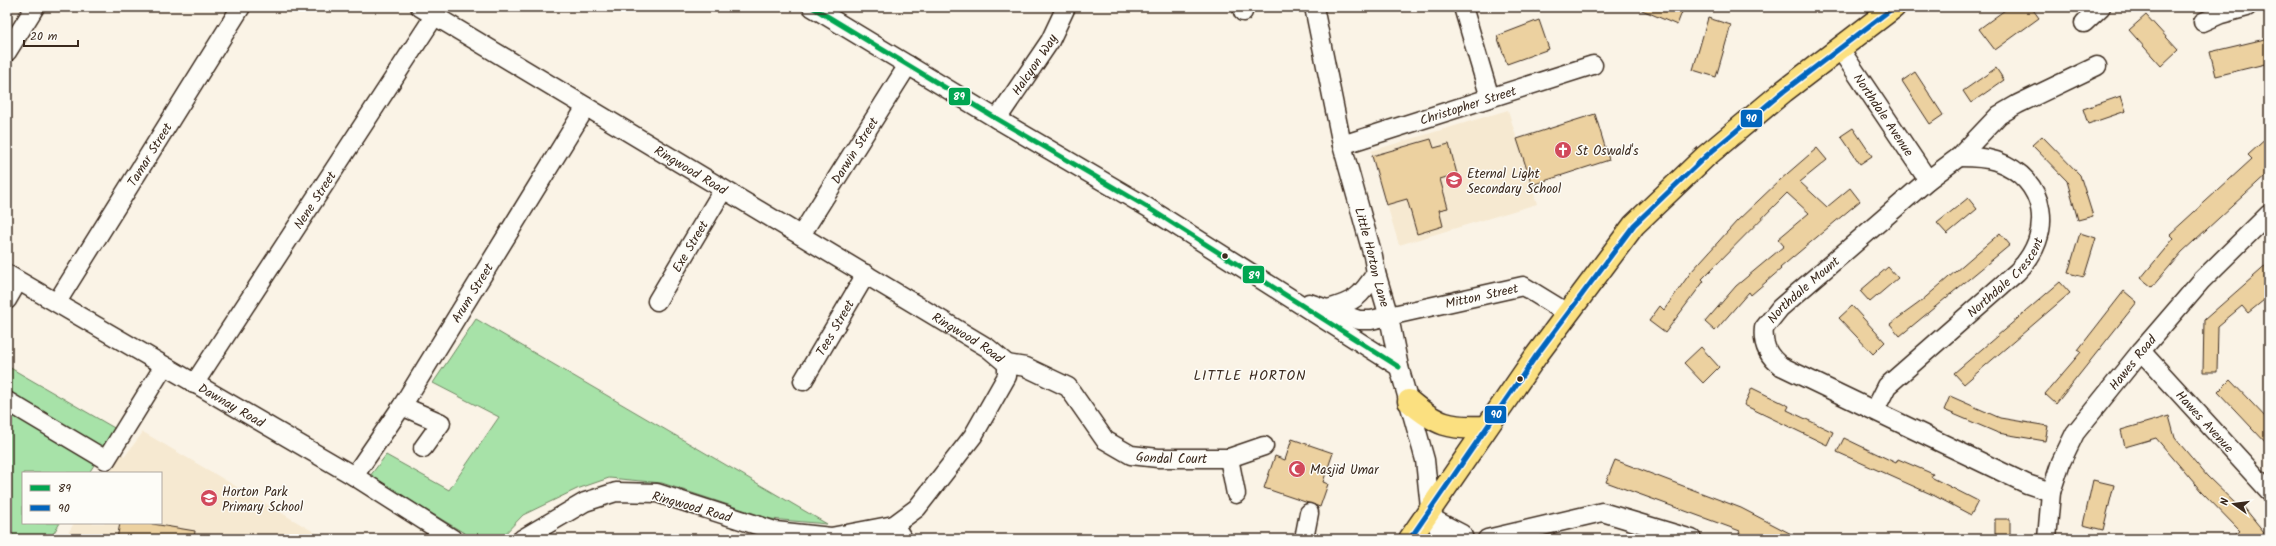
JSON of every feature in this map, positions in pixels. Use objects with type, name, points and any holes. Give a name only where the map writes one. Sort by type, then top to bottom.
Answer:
[{"type":"main road","points":[[1410,539],[1433,514],[1486,427],[1567,313],[1640,220],[1705,157],[1784,91],[1894,7]]},
{"type":"main road","points":[[1410,401],[1427,416],[1444,424],[1459,428],[1486,427]]},
{"type":"street","points":[[7,52],[35,7]]},
{"type":"street","name":"Tamar Street","points":[[56,302],[241,7]]},
{"type":"street","points":[[812,7],[997,119],[1147,207],[1399,367]]},
{"type":"street","name":"Halcyon Way","points":[[997,119],[1050,41],[1066,7]]},
{"type":"street","name":"Little Horton Lane","points":[[1314,7],[1342,145],[1373,256],[1376,273],[1389,317],[1399,367],[1410,401],[1425,460],[1433,514],[1443,539]]},
{"type":"street","points":[[1462,7],[1490,98]]},
{"type":"street","points":[[2084,23],[2101,7]]},
{"type":"street","points":[[2203,22],[2220,14],[2247,7]]},
{"type":"street","name":"Ringwood Road","points":[[428,11],[723,190],[801,235],[988,348],[1007,364],[1007,376],[973,436],[898,532],[831,537],[775,531],[657,493],[616,492],[585,502],[522,539]]},
{"type":"street","name":"Nene Street","points":[[194,384],[428,11]]},
{"type":"street","name":"Northdale Avenue","points":[[1840,49],[1928,180]]},
{"type":"street","name":"Darwin Street","points":[[801,235],[908,65]]},
{"type":"street","name":"Christopher Street","points":[[1342,145],[1593,65]]},
{"type":"street","name":"Northdale Mount","points":[[2051,492],[2027,484],[1781,366],[1774,361],[1765,346],[1764,328],[1780,308],[1928,180],[1959,157],[1999,115],[2018,104],[2097,66]]},
{"type":"street","name":"Arum Street","points":[[354,476],[402,406],[586,107]]},
{"type":"street","name":"Northdale Crescent","points":[[1875,410],[1887,386],[2017,272],[2034,251],[2039,239],[2041,212],[2038,199],[2026,179],[2006,165],[1995,160],[1959,157]]},
{"type":"street","name":"Exe Street","points":[[657,301],[723,190]]},
{"type":"street","name":"Hawes Road","points":[[2047,539],[2048,511],[2051,492],[2061,462],[2075,433],[2141,351],[2202,280],[2269,214]]},
{"type":"street","points":[[1328,309],[1352,302],[1376,273]]},
{"type":"street","name":"Tees Street","points":[[803,381],[866,274]]},
{"type":"street","points":[[7,300],[12,277]]},
{"type":"street","name":"Dawnay Road","points":[[12,277],[354,476],[453,539]]},
{"type":"street","name":"Mitton Street","points":[[1287,296],[1359,320],[1389,317],[1523,286],[1567,313]]},
{"type":"street","name":"Hawes Avenue","points":[[2141,351],[2269,491]]},
{"type":"street","name":"Gondal Court","points":[[1007,364],[1026,367],[1068,387],[1105,440],[1131,455],[1158,458],[1229,458],[1264,446]]},
{"type":"street","points":[[7,401],[106,460],[164,366]]},
{"type":"street","points":[[402,406],[441,423],[423,448]]},
{"type":"street","points":[[1229,458],[1236,494]]},
{"type":"street","points":[[1487,539],[1602,512],[1692,539]]},
{"type":"street","points":[[1309,513],[1311,538]]},
{"type":"street","points":[[1433,514],[1462,534],[1464,539]]},
{"type":"shaded area","name":"Eternal Light Secondary School","points":[[1508,110],[1537,204],[1399,245],[1371,151]]},
{"type":"shaded area","name":"Horton Park Primary School","points":[[143,432],[326,539],[65,539],[73,524],[162,524],[162,472],[104,472],[116,450],[125,456]]},
{"type":"green space","points":[[476,319],[827,524],[771,519],[662,483],[609,478],[577,489],[523,515],[500,539],[474,539],[370,476],[386,455],[449,490],[499,417],[433,383]]},
{"type":"green space","points":[[7,366],[116,429],[90,472],[22,472],[22,524],[59,524],[50,539],[7,539]]},
{"type":"building","points":[[1635,7],[1684,7],[1677,25]]},
{"type":"building","points":[[2009,7],[2031,7],[2039,18],[1995,50],[1979,29]]},
{"type":"building","points":[[2146,15],[2178,50],[2161,66],[2129,30]]},
{"type":"building","points":[[1708,18],[1731,25],[1716,77],[1693,70]]},
{"type":"building","points":[[1539,20],[1549,49],[1507,64],[1497,36]]},
{"type":"building","points":[[2269,38],[2269,63],[2216,76],[2210,52]]},
{"type":"building","points":[[1996,68],[2004,80],[1971,103],[1963,91]]},
{"type":"building","points":[[1915,72],[1943,115],[1930,124],[1902,81]]},
{"type":"building","points":[[2121,96],[2126,111],[2088,124],[2083,109]]},
{"type":"building","name":"St Oswald's","points":[[1595,114],[1609,160],[1532,185],[1517,139]]},
{"type":"building","points":[[1853,128],[1872,156],[1860,164],[1841,136]]},
{"type":"building","points":[[2042,136],[2080,175],[2093,216],[2078,220],[2067,181],[2032,145]]},
{"type":"building","points":[[2269,136],[2269,172],[2182,252],[2152,287],[2141,278],[2174,238],[2170,234],[2252,159],[2248,155]]},
{"type":"building","points":[[1431,139],[1434,148],[1449,144],[1457,174],[1440,179],[1448,208],[1439,210],[1443,226],[1417,234],[1407,199],[1386,205],[1372,156]]},
{"type":"building","points":[[1817,148],[1827,160],[1800,182],[1827,207],[1850,188],[1860,201],[1780,268],[1781,269],[1751,295],[1749,292],[1715,331],[1705,322],[1736,286],[1784,246],[1778,239],[1809,213],[1787,193],[1702,279],[1704,281],[1665,333],[1649,321],[1660,306],[1664,310],[1691,272],[1737,221],[1780,180]]},
{"type":"building","points":[[1968,198],[1977,209],[1947,234],[1937,223]]},
{"type":"building","points":[[2000,233],[2010,245],[1900,336],[1890,324],[1919,303]]},
{"type":"building","points":[[2080,233],[2096,238],[2084,277],[2068,273]]},
{"type":"building","points":[[2269,263],[2269,296],[2248,313],[2242,306],[2218,326],[2217,372],[2203,372],[2204,320]]},
{"type":"building","points":[[1888,267],[1898,278],[1870,302],[1860,291]]},
{"type":"building","points":[[2060,282],[2070,293],[1964,384],[1954,373]]},
{"type":"building","points":[[2124,291],[2137,302],[2056,404],[2045,394],[2081,352],[2078,350]]},
{"type":"building","points":[[1852,306],[1885,342],[1873,354],[1839,318]]},
{"type":"building","points":[[1701,347],[1719,367],[1703,383],[1684,363]]},
{"type":"building","points":[[2230,380],[2269,421],[2269,446],[2218,392]]},
{"type":"building","points":[[1752,388],[1789,406],[1787,410],[1833,432],[1827,445],[1744,405]]},
{"type":"building","points":[[1950,396],[2000,418],[2048,426],[2045,441],[1998,433],[1944,410]]},
{"type":"building","points":[[2169,416],[2175,438],[2207,476],[2239,507],[2242,505],[2264,532],[2255,539],[2230,539],[2240,531],[2201,491],[2156,438],[2125,447],[2121,430]]},
{"type":"building","points":[[1844,438],[1896,463],[1898,459],[1933,474],[1931,477],[1978,501],[1971,515],[1933,495],[1837,452]]},
{"type":"building","name":"Masjid Umar","points":[[1292,439],[1333,453],[1323,482],[1328,484],[1320,507],[1264,488],[1275,456],[1285,460]]},
{"type":"building","points":[[1615,460],[1741,508],[1801,539],[1751,539],[1739,533],[1740,531],[1606,482]]},
{"type":"building","points":[[2093,480],[2114,485],[2103,530],[2083,525]]},
{"type":"building","points":[[1995,519],[2010,519],[2010,539],[1995,539]]},
{"type":"building","points":[[120,524],[153,524],[195,531],[194,539],[117,539]]},
{"type":"transit line","name":"89","points":[[812,7],[997,119],[1147,207],[1399,367]]},
{"type":"transit line","name":"90","points":[[1410,539],[1536,356],[1634,225],[1705,157],[1784,91],[1894,7]]},
{"type":"place","name":"St Oswald's","points":[[1563,150]]},
{"type":"place","name":"Eternal Light Secondary School","points":[[1454,180]]},
{"type":"place","name":"Masjid Umar","points":[[1297,469]]},
{"type":"place","name":"Horton Park Primary School","points":[[209,498]]},
{"type":"district","name":"LITTLE HORTON","points":[[1250,375]]}]
